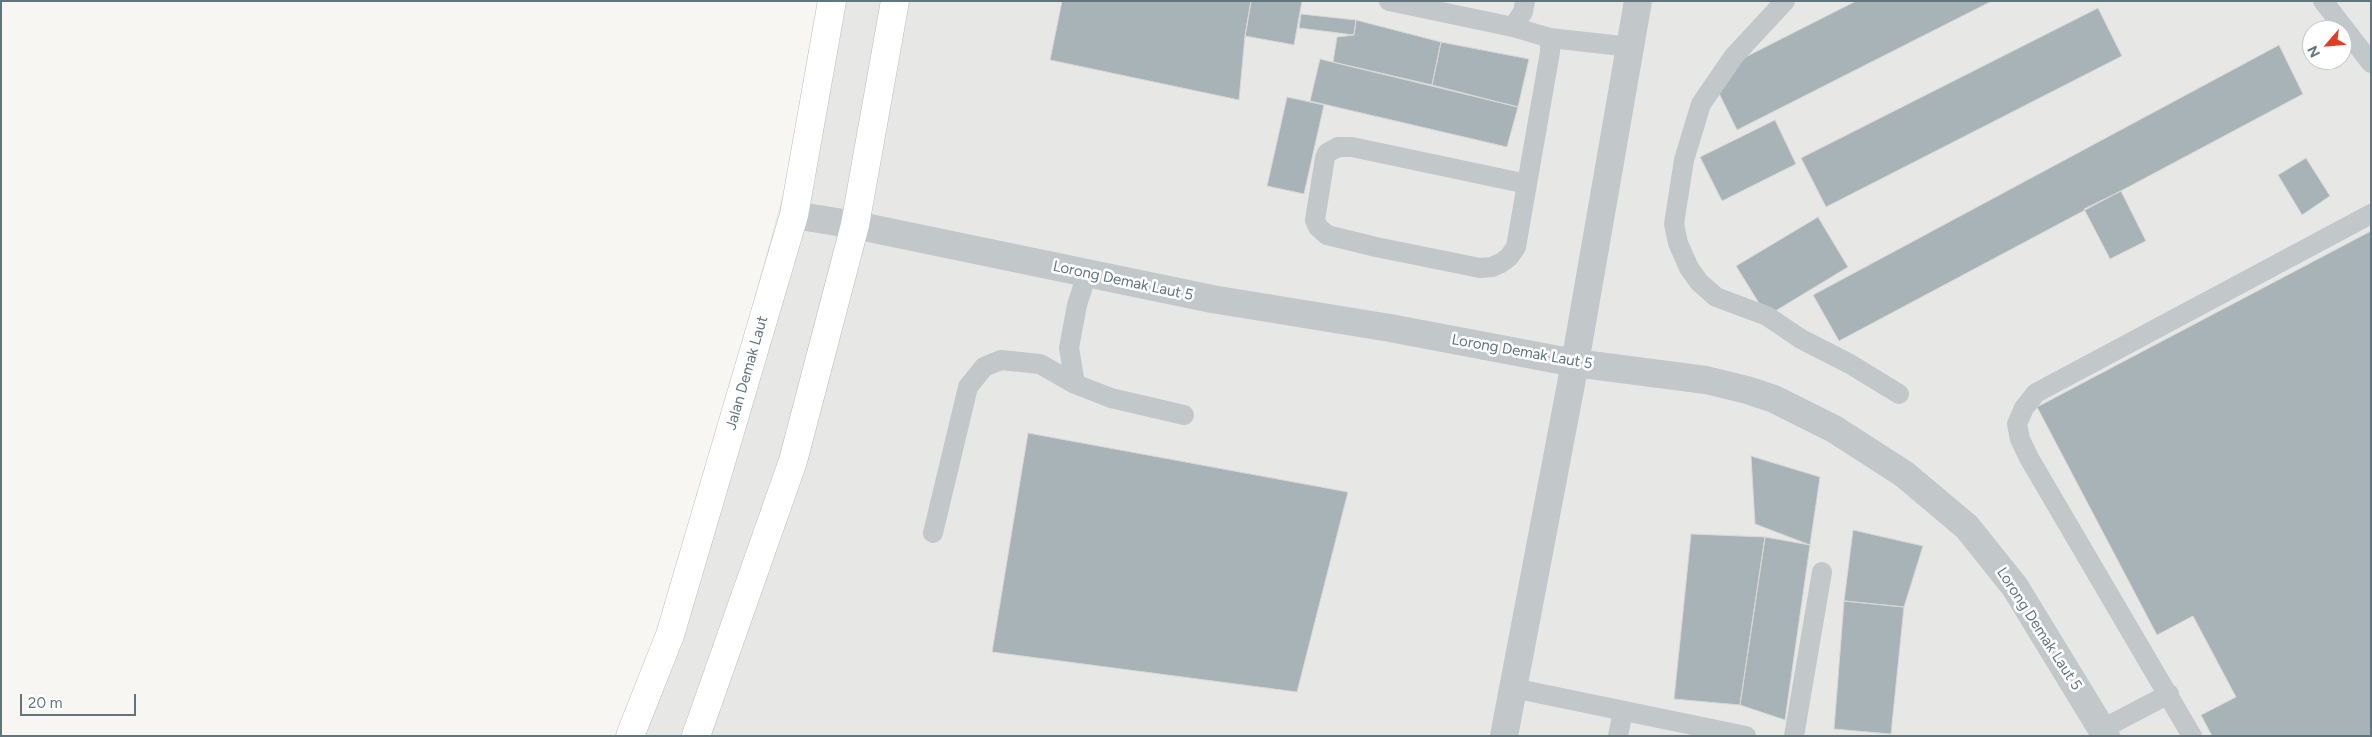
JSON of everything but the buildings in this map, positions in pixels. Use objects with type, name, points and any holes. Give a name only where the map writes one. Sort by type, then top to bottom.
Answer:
[{"type":"main road","name":"Jalan Demak Laut","points":[[630,736],[670,635],[794,215],[832,1]]},
{"type":"main road","points":[[696,736],[793,461],[855,225],[895,1]]},
{"type":"street","points":[[1504,736],[1575,363],[1638,1]]},
{"type":"street","name":"Lorong Demak Laut 5","points":[[794,215],[855,225],[1212,299],[1390,328],[1575,363],[1706,380],[1747,390],[1774,400],[1834,429],[1904,474],[1967,527],[2015,587],[2104,732]]},
{"type":"lane","points":[[1389,1],[1514,27],[1550,38],[1631,47]]},
{"type":"lane","points":[[1514,27],[1523,12],[1525,1]]},
{"type":"lane","points":[[1785,1],[1734,56],[1701,104],[1684,160],[1674,224],[1678,243],[1689,268],[1699,282],[1716,297],[1767,316],[1801,339],[1850,364],[1899,394]]},
{"type":"lane","points":[[2324,1],[2371,63]]},
{"type":"lane","points":[[1527,184],[1352,146],[1338,147],[1327,153],[1325,158],[1315,220],[1318,227],[1327,235],[1480,268],[1492,267],[1509,258],[1516,247],[1527,184],[1550,52],[1550,38]]},
{"type":"lane","points":[[2192,736],[2029,458],[2020,439],[2017,424],[2024,408],[2036,393],[2371,214]]},
{"type":"lane","points":[[1075,384],[1069,348],[1087,274]]},
{"type":"lane","points":[[933,533],[968,387],[984,367],[1001,360],[1040,364],[1075,384],[1111,398],[1184,415]]},
{"type":"lane","points":[[1794,736],[1822,572]]},
{"type":"lane","points":[[1513,688],[1746,736]]},
{"type":"lane","points":[[2104,732],[2169,694]]},
{"type":"lane","points":[[1618,736],[1623,711]]},
{"type":"shaded area","points":[[836,1],[2371,1],[2371,736],[634,736]]}]
